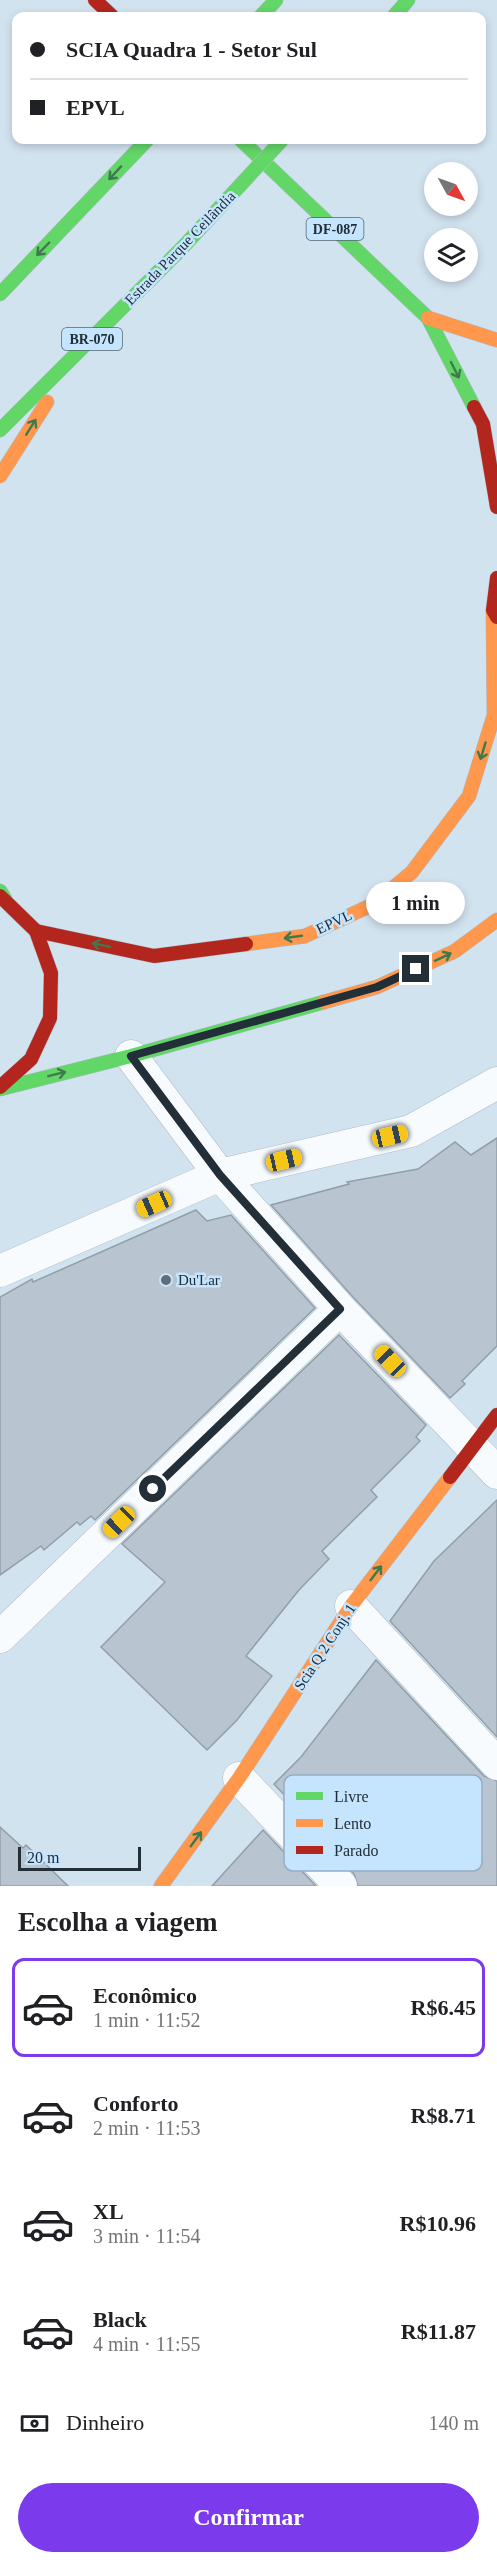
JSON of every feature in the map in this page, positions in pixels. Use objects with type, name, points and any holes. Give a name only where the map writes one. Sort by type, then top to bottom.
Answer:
[{"type":"main road","points":[[95,0],[108,12]]},
{"type":"main road","points":[[265,12],[276,0]]},
{"type":"main road","points":[[398,12],[408,0]]},
{"type":"main road","points":[[1,293],[143,144]]},
{"type":"main road","name":"DF-087","points":[[245,144],[428,318],[483,424],[497,507]]},
{"type":"main road","name":"Estrada Parque Ceilândia","points":[[0,430],[183,247],[278,144]]},
{"type":"main road","name":"DF-087","points":[[428,318],[497,340]]},
{"type":"main road","points":[[0,476],[79,351]]},
{"type":"main road","name":"EPVL","points":[[36,931],[154,956],[305,936],[374,904],[412,872],[469,796],[494,716],[497,578]]},
{"type":"main road","points":[[0,1088],[31,1059],[50,1018],[51,973],[36,931],[2,895]]},
{"type":"main road","points":[[0,1088],[131,1056],[377,987],[455,951],[497,920]]},
{"type":"main road","name":"Scia Q 2 Conj. 1","points":[[161,1886],[239,1778],[351,1606],[497,1415]]},
{"type":"street","points":[[131,1056],[220,1175],[340,1309],[497,1473]]},
{"type":"street","points":[[0,1271],[220,1175],[411,1131],[497,1083]]},
{"type":"street","points":[[0,1637],[340,1309]]},
{"type":"street","points":[[351,1606],[497,1764]]},
{"type":"street","points":[[239,1778],[284,1826]]},
{"type":"street","points":[[327,1871],[341,1886]]},
{"type":"building","points":[[497,1138],[497,1346],[462,1381],[465,1384],[450,1398],[353,1297],[271,1205],[349,1184],[347,1182],[418,1169],[455,1142],[471,1155]]},
{"type":"building","points":[[196,1210],[207,1221],[231,1215],[315,1308],[95,1520],[91,1516],[80,1525],[77,1522],[44,1550],[41,1546],[0,1575],[0,1297],[32,1279],[33,1282]]},
{"type":"building","points":[[339,1335],[426,1425],[416,1437],[420,1441],[371,1490],[377,1497],[322,1551],[329,1559],[299,1590],[246,1656],[272,1676],[237,1720],[207,1750],[101,1647],[165,1582],[122,1544]]},
{"type":"building","points":[[497,1500],[497,1737],[390,1621],[434,1561]]},
{"type":"building","points":[[376,1660],[484,1776],[497,1781],[497,1886],[358,1886],[351,1871],[482,1871],[482,1775],[284,1775],[284,1795],[274,1784],[301,1757]]},
{"type":"building","points":[[0,1827],[23,1848],[26,1845],[68,1886],[0,1886]]},
{"type":"building","points":[[263,1830],[284,1852],[284,1871],[302,1871],[316,1886],[212,1886]]},
{"type":"traffic: fast","points":[[265,12],[276,0]]},
{"type":"traffic: fast","points":[[398,12],[408,0]]},
{"type":"traffic: fast","points":[[0,294],[143,144]]},
{"type":"traffic: fast","points":[[245,144],[428,318],[474,407]]},
{"type":"traffic: fast","points":[[183,247],[278,144]]},
{"type":"traffic: fast","points":[[0,430],[183,247]]},
{"type":"traffic: fast","points":[[0,891],[5,899]]},
{"type":"traffic: fast","points":[[0,1089],[131,1056],[324,1002]]},
{"type":"traffic: slow","points":[[428,318],[497,340]]},
{"type":"traffic: slow","points":[[0,476],[47,402]]},
{"type":"traffic: slow","points":[[246,944],[305,936],[374,904],[412,872],[469,796],[494,715],[493,610]]},
{"type":"traffic: slow","points":[[324,1002],[377,987],[455,951],[497,920]]},
{"type":"traffic: slow","points":[[161,1886],[239,1778],[351,1606],[450,1477]]},
{"type":"traffic: jam","points":[[95,0],[108,12]]},
{"type":"traffic: jam","points":[[474,407],[483,424],[497,507]]},
{"type":"traffic: jam","points":[[497,578],[493,610],[497,617]]},
{"type":"traffic: jam","points":[[0,896],[36,931],[51,973],[50,1018],[31,1059],[0,1087]]},
{"type":"traffic: jam","points":[[36,931],[154,956],[246,944]]},
{"type":"traffic: jam","points":[[450,1477],[497,1415]]},
{"type":"place","name":"Du'Lar","points":[[166,1280]]},
{"type":"route","points":[[153,1489],[340,1309],[220,1175],[131,1056],[377,987],[416,969]]}]
